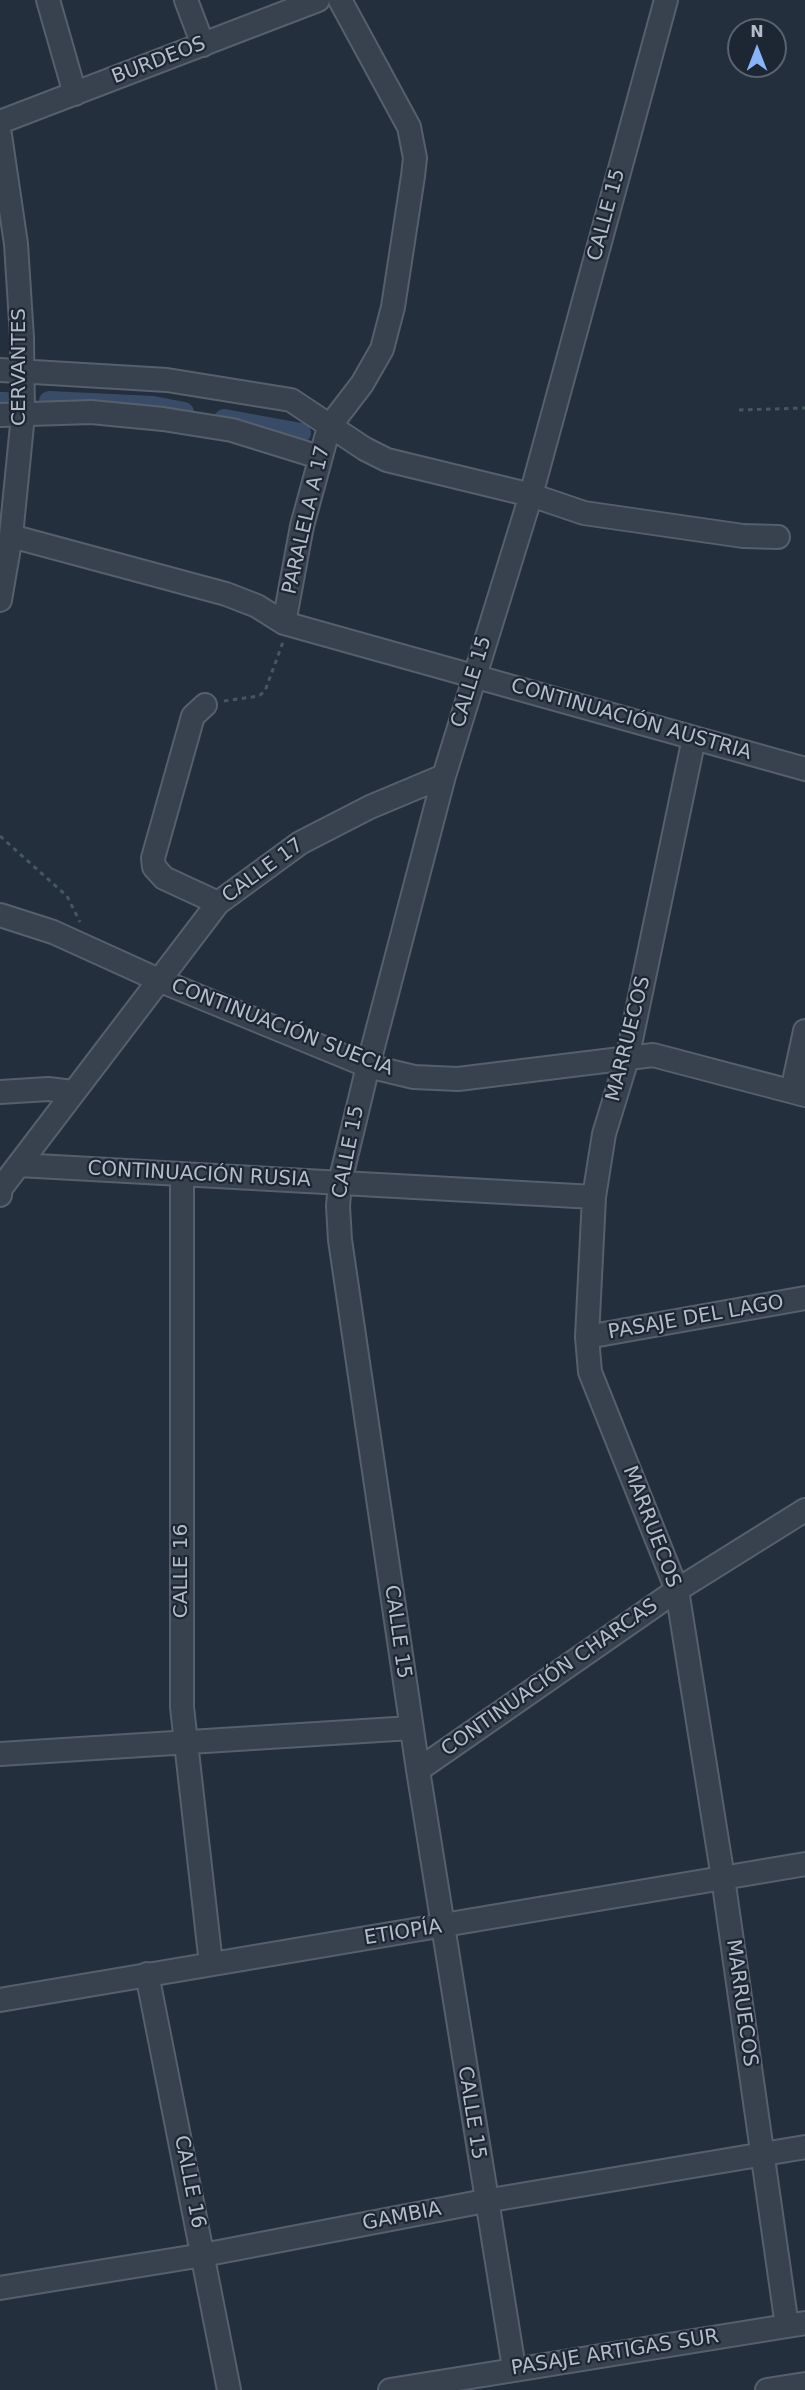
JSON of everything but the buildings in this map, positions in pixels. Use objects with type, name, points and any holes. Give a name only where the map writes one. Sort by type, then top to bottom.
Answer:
[{"type":"street","points":[[48,0],[75,94]]},
{"type":"street","points":[[186,0],[203,45]]},
{"type":"street","name":"BURDEOS","points":[[0,122],[318,0]]},
{"type":"street","name":"PARALELA A 17","points":[[284,623],[302,526],[329,427],[362,384],[382,350],[393,308],[414,158],[409,127],[340,0]]},
{"type":"street","name":"CALLE 15","points":[[514,2368],[485,2201],[411,1728],[340,1240],[338,1206],[340,1182],[368,1066],[444,776],[473,676],[531,495],[666,0]]},
{"type":"street","name":"CERVANTES","points":[[0,135],[16,244],[11,370],[23,415],[11,536],[0,600]]},
{"type":"street","points":[[11,370],[167,380],[291,400],[329,427],[387,460],[531,495],[584,513],[743,536],[778,537]]},
{"type":"street","points":[[0,416],[91,412],[162,418],[232,430],[319,457]]},
{"type":"street","name":"CONTINUACIÓN AUSTRIA","points":[[11,536],[226,594],[257,606],[284,623],[694,738],[804,765]]},
{"type":"street","points":[[205,705],[193,716],[153,858],[154,867],[164,878],[218,903]]},
{"type":"street","name":"MARRUECOS","points":[[694,738],[627,1059],[604,1134],[594,1197],[587,1337],[590,1372],[677,1590],[723,1878],[763,2155],[796,2325]]},
{"type":"street","name":"CALLE 17","points":[[0,1195],[0,1188],[161,981],[218,903],[300,843],[370,807],[444,776]]},
{"type":"street","name":"CONTINUACIÓN SUECIA","points":[[0,915],[26,921],[83,944],[161,981],[368,1066],[414,1077],[458,1079],[652,1055],[798,1093]]},
{"type":"street","points":[[798,1093],[805,1031]]},
{"type":"street","points":[[0,1092],[48,1089],[73,1092]]},
{"type":"street","name":"CONTINUACIÓN RUSIA","points":[[19,1165],[182,1176],[340,1182],[594,1197]]},
{"type":"street","name":"CALLE 16","points":[[182,1176],[182,1707],[211,1964]]},
{"type":"street","name":"PASAJE DEL LAGO","points":[[587,1337],[805,1298]]},
{"type":"street","name":"CONTINUACIÓN CHARCAS","points":[[418,1770],[677,1590],[805,1510]]},
{"type":"street","points":[[0,1754],[411,1728]]},
{"type":"street","name":"ETIOPÍA","points":[[0,2000],[805,1864]]},
{"type":"street","name":"CALLE 16","points":[[147,1974],[229,2390]]},
{"type":"street","name":"GAMBIA","points":[[0,2288],[204,2255],[485,2201],[805,2147]]},
{"type":"street","name":"PASAJE ARTIGAS SUR","points":[[390,2390],[514,2368],[796,2325]]},
{"type":"street","points":[[767,2390],[805,2384]]},
{"type":"path","points":[[739,410],[805,408]]},
{"type":"path","points":[[205,705],[244,700],[259,696],[265,691],[284,640],[284,623]]},
{"type":"path","points":[[0,836],[67,896],[80,921],[83,944]]},
{"type":"waterway","points":[[49,401],[153,406],[184,412]]},
{"type":"waterway","points":[[0,402],[6,402]]},
{"type":"waterway","points":[[224,419],[301,433]]}]
